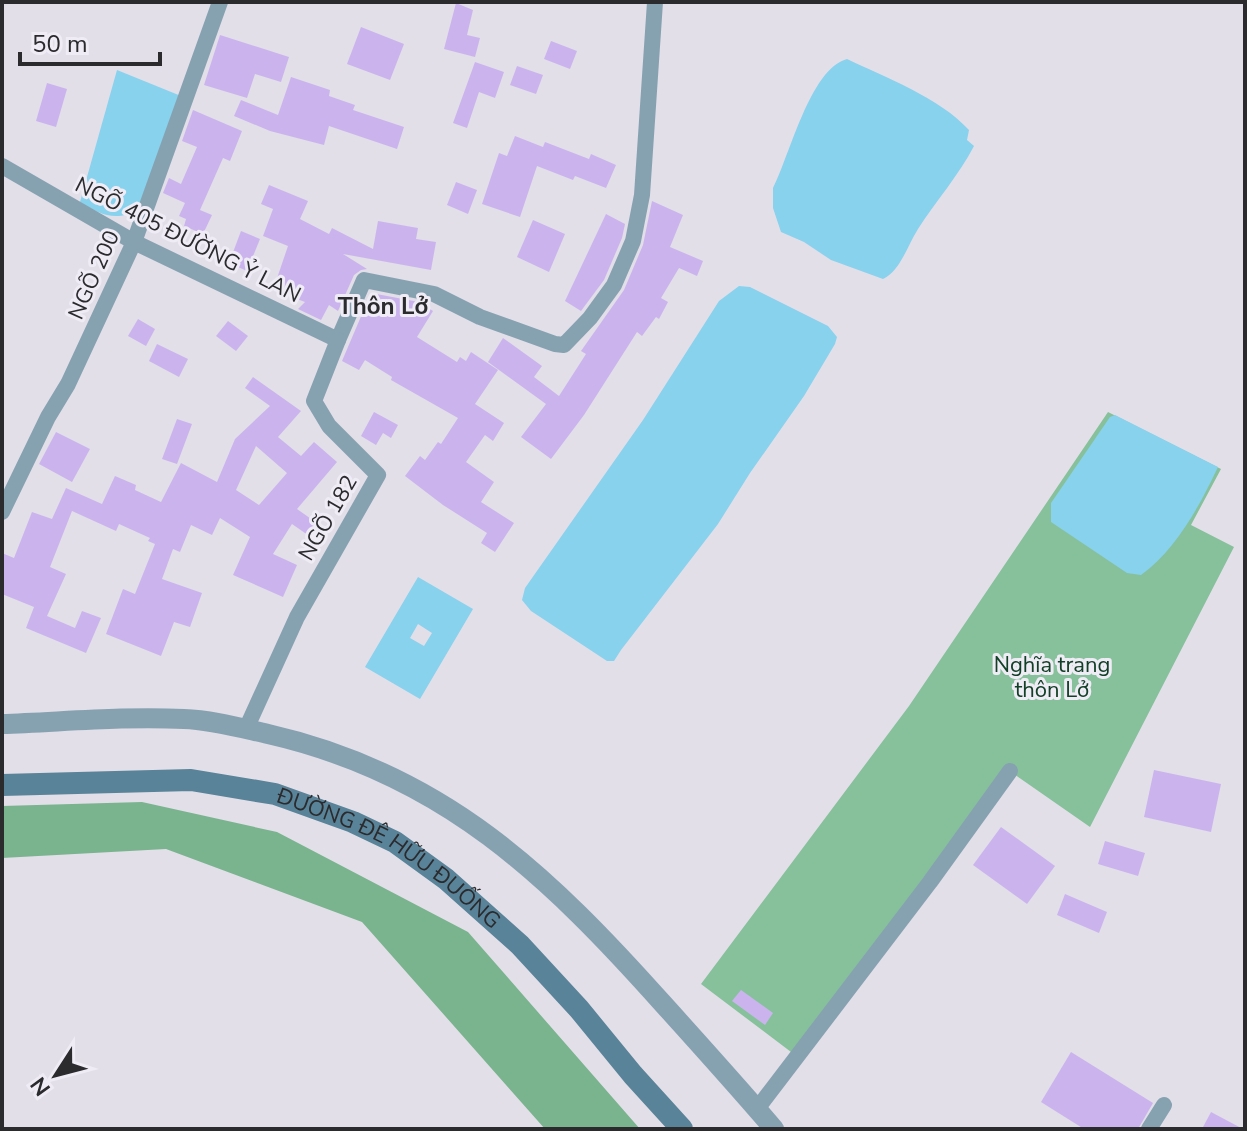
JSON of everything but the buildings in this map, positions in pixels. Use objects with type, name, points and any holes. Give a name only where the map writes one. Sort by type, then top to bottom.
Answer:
[{"type":"main road","name":"ĐƯỜNG ĐÊ HỮU ĐUỐNG","points":[[2,785],[191,780],[275,794],[353,822],[395,842],[446,879],[520,945],[682,1129]]},
{"type":"main road","points":[[668,1111],[689,1129]]},
{"type":"street","name":"NGÕ 200","points":[[2,512],[48,417],[68,384],[134,242],[220,2]]},
{"type":"street","points":[[338,340],[364,280],[434,294],[480,317],[555,344],[569,342],[614,285],[633,241],[642,195],[655,2]]},
{"type":"street","name":"NGÕ 405 ĐƯỜNG Ỷ LAN","points":[[2,166],[134,242],[338,340]]},
{"type":"street","name":"NGÕ 182","points":[[246,729],[297,617],[378,475],[329,426],[314,401],[338,340]]},
{"type":"street","points":[[2,724],[186,719],[309,743],[363,763],[419,790],[476,826],[534,870],[608,942],[774,1129]]},
{"type":"street","points":[[757,1109],[930,882],[1010,771]]},
{"type":"street","points":[[1149,1129],[1164,1105]]},
{"type":"green space","name":"Nghĩa trang thôn Lở","points":[[1108,412],[1221,469],[1191,525],[1234,547],[1090,827],[1014,774],[795,1055],[701,984],[909,706]]},
{"type":"green space","points":[[142,802],[277,832],[468,932],[640,1129],[545,1129],[362,922],[166,849],[2,858],[2,806]]},
{"type":"water","points":[[847,59],[943,108],[969,130],[967,140],[974,146],[918,229],[899,264],[883,279],[831,260],[804,242],[781,232],[773,208],[773,188],[802,115],[822,79],[834,66]]},
{"type":"water","points":[[117,70],[181,96],[139,208],[124,215],[109,216],[80,202]]},
{"type":"water","points":[[739,286],[750,287],[828,326],[837,337],[835,344],[718,524],[614,661],[607,661],[531,611],[522,600],[525,588],[643,420],[719,301]]},
{"type":"water","points":[[1115,415],[1218,467],[1176,540],[1141,575],[1127,573],[1051,522],[1051,503],[1110,417]]},
{"type":"water","points":[[418,577],[473,609],[420,699],[365,667]],"holes":[[[418,624],[432,633],[424,646],[410,638]]]},
{"type":"district","name":"Thôn Lở","points":[[383,306]]}]
